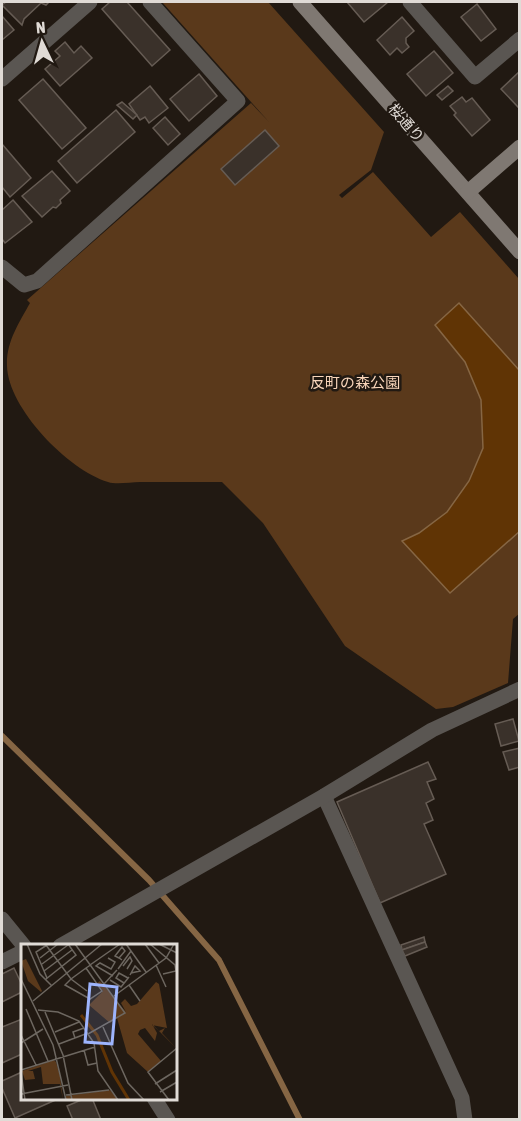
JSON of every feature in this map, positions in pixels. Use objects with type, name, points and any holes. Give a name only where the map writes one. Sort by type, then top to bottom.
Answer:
[{"type":"street","points":[[2,79],[90,2]]},
{"type":"street","points":[[2,267],[24,285],[37,281],[238,101],[150,2]]},
{"type":"street","name":"桜通り","points":[[300,2],[519,252]]},
{"type":"street","points":[[410,2],[475,77],[519,39]]},
{"type":"street","points":[[468,192],[519,147]]},
{"type":"street","points":[[62,944],[324,796],[432,730],[519,689]]},
{"type":"street","points":[[324,796],[462,1098],[465,1119]]},
{"type":"street","points":[[2,919],[23,944]]},
{"type":"street","points":[[2,962],[21,952]]},
{"type":"street","points":[[155,1100],[168,1119]]},
{"type":"green space","name":"反町の森公園","points":[[162,2],[268,2],[384,132],[371,170],[339,195],[342,198],[373,172],[431,237],[460,212],[519,279],[520,613],[513,619],[508,683],[453,707],[436,709],[345,646],[263,523],[222,482],[108,482],[75,465],[59,451],[29,418],[18,400],[10,383],[7,357],[14,333],[30,303],[27,300],[251,103],[269,122]]},
{"type":"shaded area","points":[[459,303],[519,370],[520,531],[450,593],[402,541],[419,533],[447,512],[469,481],[483,448],[481,400],[465,362],[435,325]]},
{"type":"building","points":[[6,2],[49,2],[46,5],[41,3],[24,19],[22,25],[2,5]]},
{"type":"building","points":[[110,2],[127,2],[170,50],[152,66],[102,9]]},
{"type":"building","points":[[347,2],[388,2],[364,22]]},
{"type":"building","points":[[477,4],[496,29],[481,41],[461,17]]},
{"type":"building","points":[[2,16],[14,30],[2,40]]},
{"type":"building","points":[[402,17],[414,31],[406,38],[409,47],[402,53],[397,48],[390,55],[377,40]]},
{"type":"building","points":[[65,42],[74,53],[81,46],[92,58],[60,86],[45,69],[60,56],[55,51]]},
{"type":"building","points":[[434,51],[453,73],[426,96],[407,74]]},
{"type":"building","points":[[520,71],[520,106],[518,107],[501,89]]},
{"type":"building","points":[[199,74],[217,96],[189,121],[170,99]]},
{"type":"building","points":[[43,79],[86,128],[62,149],[19,100]]},
{"type":"building","points":[[150,86],[168,108],[149,123],[145,117],[140,120],[129,104]]},
{"type":"building","points":[[448,86],[453,91],[442,100],[437,95]]},
{"type":"building","points":[[462,97],[466,102],[472,98],[490,120],[472,136],[454,115],[456,113],[450,106]]},
{"type":"building","points":[[122,102],[137,115],[133,119],[117,105]]},
{"type":"building","points":[[116,110],[135,132],[77,183],[58,161]]},
{"type":"building","points":[[165,117],[180,134],[168,145],[153,128]]},
{"type":"building","points":[[265,130],[279,146],[235,185],[221,169]]},
{"type":"building","points":[[2,144],[31,178],[10,197],[2,187]]},
{"type":"building","points":[[52,171],[70,191],[60,200],[61,203],[56,208],[53,207],[42,217],[22,196]]},
{"type":"building","points":[[13,200],[32,222],[5,243],[2,239],[2,210]]},
{"type":"building","points":[[513,719],[519,741],[501,746],[495,724]]},
{"type":"building","points":[[520,748],[520,767],[509,770],[503,752]]},
{"type":"building","points":[[428,762],[436,779],[427,782],[434,799],[426,803],[433,820],[424,824],[446,874],[380,903],[337,802]]},
{"type":"building","points":[[424,937],[425,942],[402,950],[401,945]]},
{"type":"building","points":[[425,942],[427,947],[405,956],[402,950]]},
{"type":"building","points":[[14,968],[21,983],[21,992],[2,1002],[2,974]]},
{"type":"building","points":[[21,1019],[21,1054],[2,1063],[2,1027]]},
{"type":"building","points":[[21,1072],[21,1100],[56,1100],[15,1118],[2,1088],[2,1081]]},
{"type":"building","points":[[81,1100],[93,1100],[101,1120],[73,1120],[67,1106]]},
{"type":"waterway","points":[[2,736],[149,880],[219,960],[300,1120]]}]
